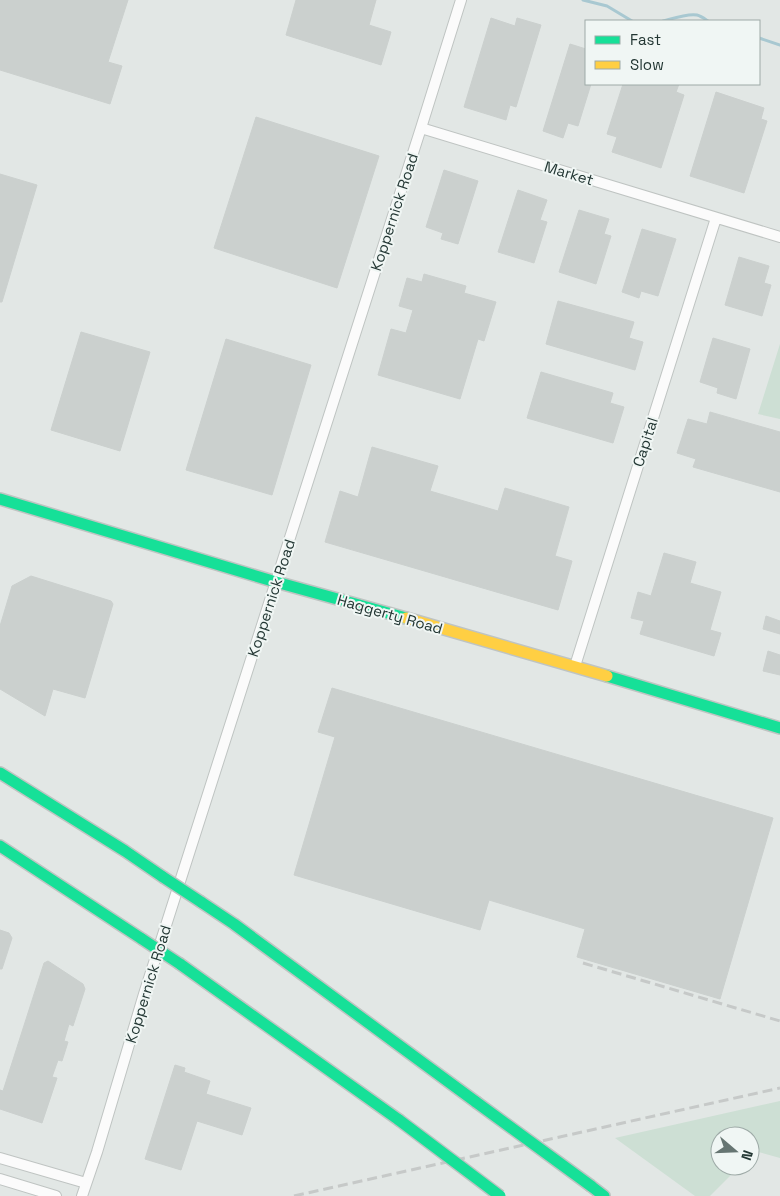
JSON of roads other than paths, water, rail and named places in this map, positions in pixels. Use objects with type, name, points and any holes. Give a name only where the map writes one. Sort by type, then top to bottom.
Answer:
[{"type":"main road","name":"Haggerty Road","points":[[0,498],[276,582],[575,666],[780,728]]},
{"type":"main road","points":[[0,773],[125,852],[242,930],[604,1196]]},
{"type":"main road","points":[[0,846],[180,964],[398,1120],[500,1196]]},
{"type":"street","name":"Koppernick Road","points":[[82,1196],[144,994],[461,0]]},
{"type":"street","name":"Market","points":[[421,128],[780,238]]},
{"type":"street","name":"Capital","points":[[575,666],[716,218]]},
{"type":"street","points":[[0,1158],[86,1184]]},
{"type":"street","points":[[0,1179],[56,1196]]},
{"type":"waterway","points":[[583,0],[607,6],[630,20]]},
{"type":"waterway","points":[[666,20],[689,15],[697,15],[706,20]]},
{"type":"waterway","points":[[760,38],[780,45]]},
{"type":"railway","points":[[583,963],[780,1021]]},
{"type":"railway","points":[[294,1196],[780,1088]]}]
